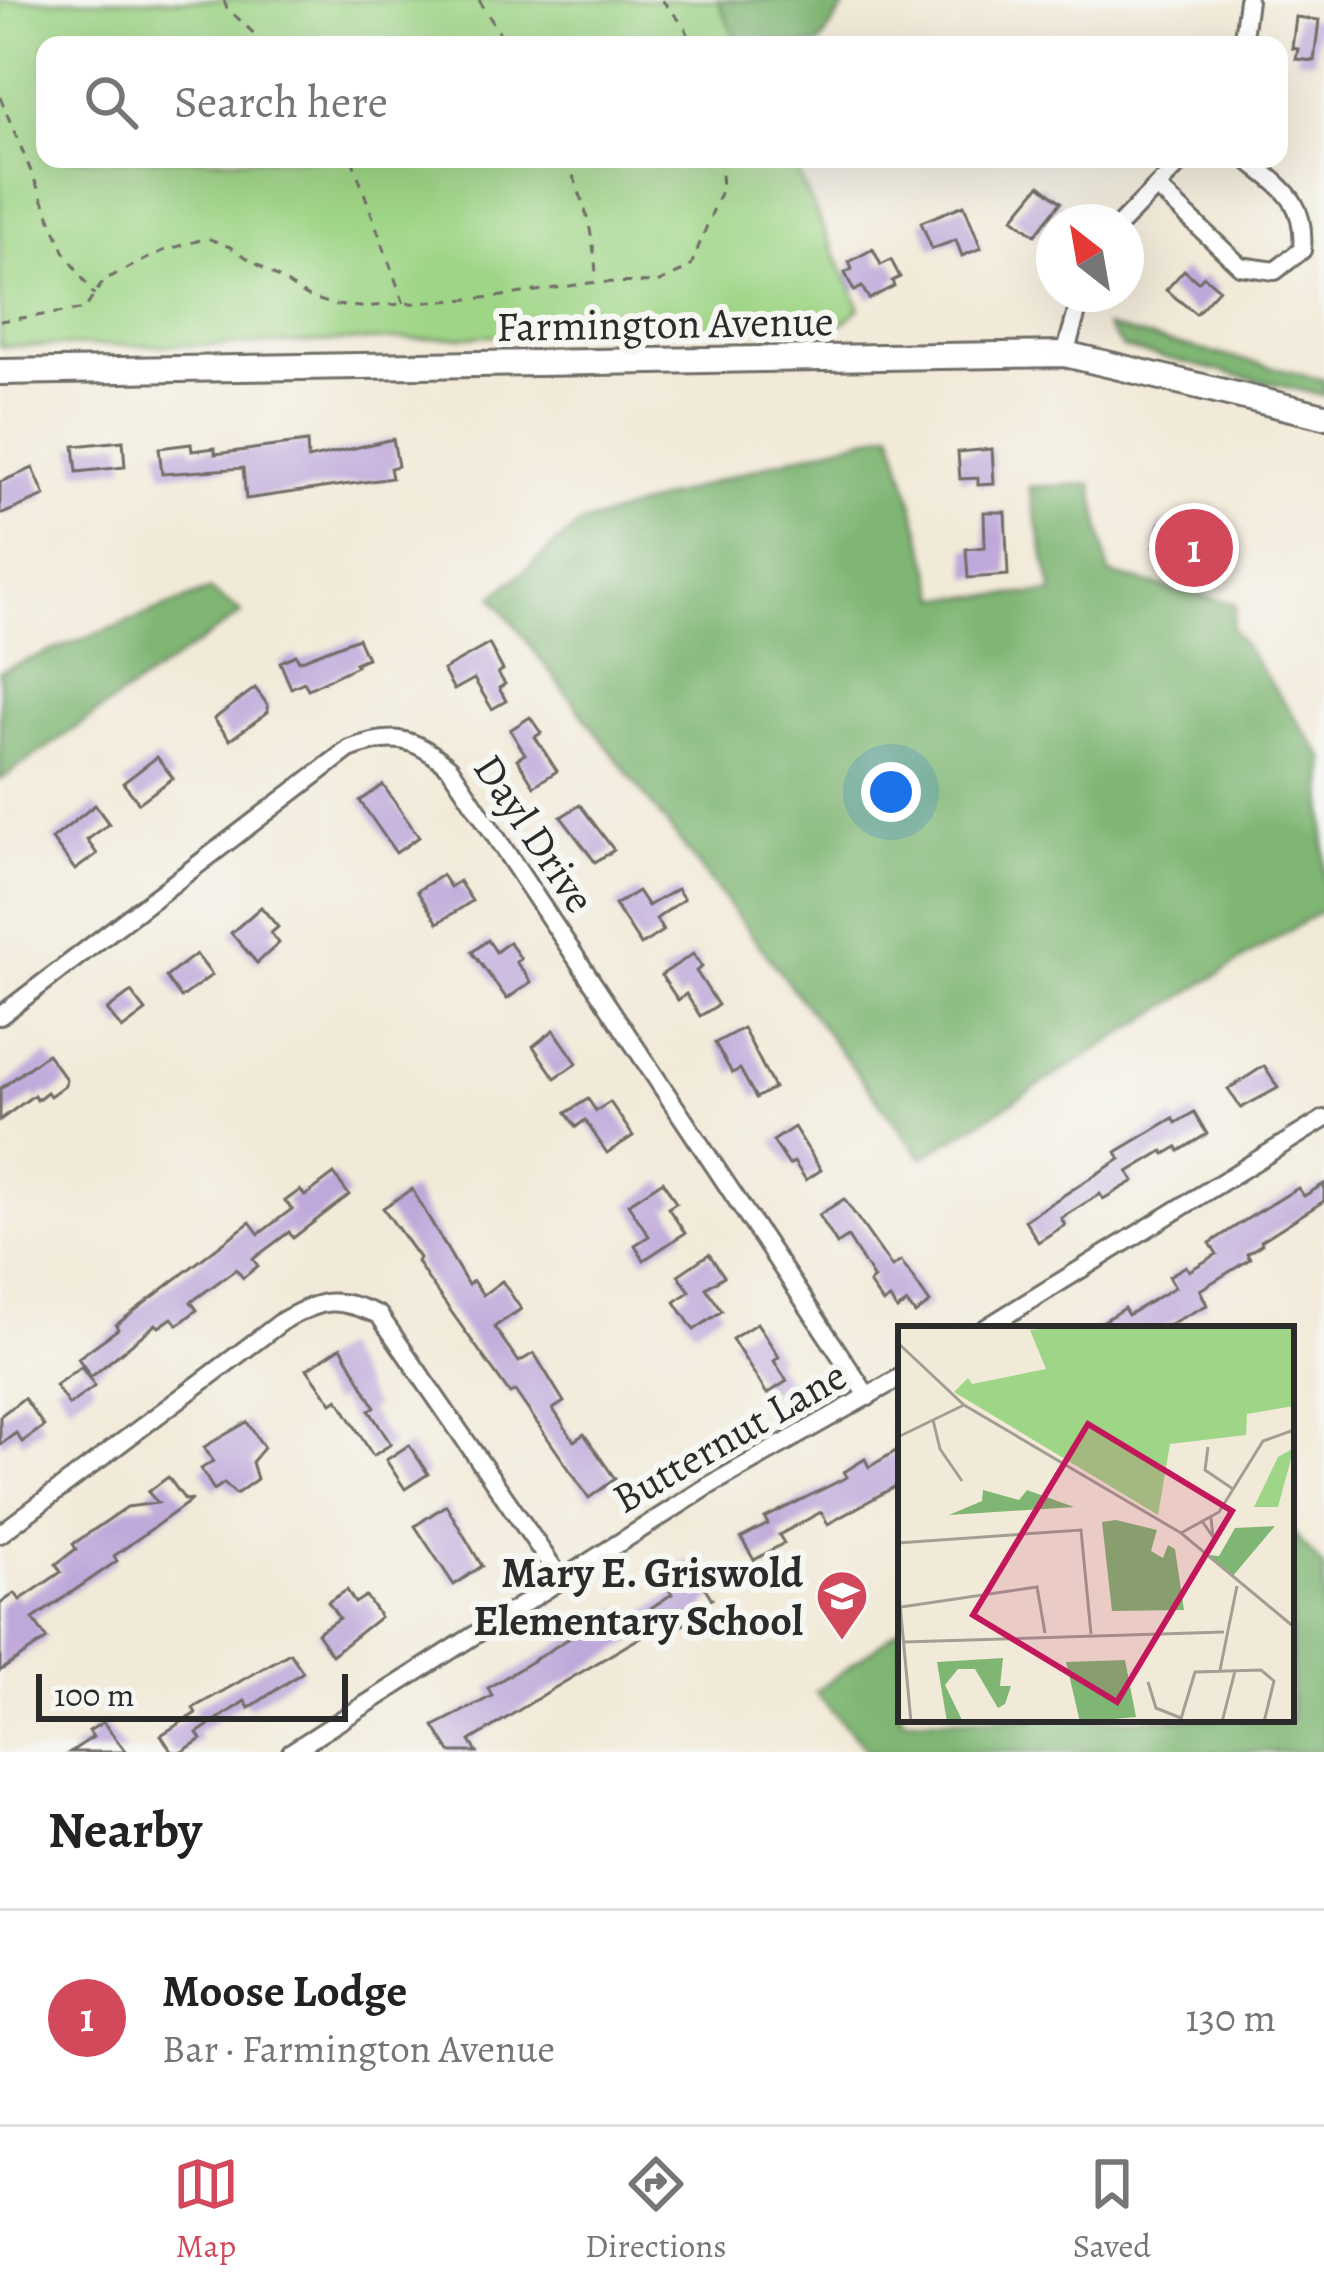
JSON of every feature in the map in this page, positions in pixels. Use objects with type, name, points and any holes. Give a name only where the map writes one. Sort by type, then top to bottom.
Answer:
[{"type":"main road","name":"Farmington Avenue","points":[[0,373],[1065,354],[1324,416]]},
{"type":"street","points":[[1243,36],[1248,0]]},
{"type":"street","points":[[1141,204],[1176,168]]},
{"type":"street","points":[[1158,188],[1240,266],[1275,271],[1302,250],[1304,222],[1286,192],[1258,168]]},
{"type":"street","points":[[1065,354],[1077,312]]},
{"type":"street","name":"Dayl Drive","points":[[0,1016],[349,749],[382,736],[426,747],[450,768],[868,1397]]},
{"type":"street","points":[[989,1326],[1324,1119]]},
{"type":"street","points":[[0,1534],[284,1320],[315,1303],[346,1301],[379,1316],[561,1579]]},
{"type":"street","name":"Butternut Lane","points":[[292,1752],[710,1485],[898,1379]]},
{"type":"path","points":[[224,0],[226,8],[256,36]]},
{"type":"path","points":[[479,0],[501,36]]},
{"type":"path","points":[[662,0],[688,36]]},
{"type":"path","points":[[0,98],[64,251],[94,295]]},
{"type":"path","points":[[355,168],[404,304]]},
{"type":"path","points":[[570,168],[595,249],[596,282]]},
{"type":"path","points":[[0,321],[85,309],[104,280],[163,251],[207,238],[230,247],[308,296],[334,305],[496,297],[596,282],[657,283],[690,268],[722,188],[721,168]]},
{"type":"green space","points":[[0,0],[718,0],[735,36],[36,36],[36,168],[795,168],[860,308],[842,324],[225,345],[0,346]]},
{"type":"green space","points":[[718,0],[849,0],[825,36],[735,36]]},
{"type":"green space","points":[[1107,327],[1324,380],[1324,396],[1123,348]]},
{"type":"green space","points":[[892,431],[939,598],[1053,593],[1029,487],[1092,484],[1109,574],[1236,604],[1232,629],[1324,758],[1324,909],[922,1158],[493,597],[579,525]]},
{"type":"green space","points":[[210,590],[242,613],[0,780],[0,671]]},
{"type":"green space","points":[[1294,1533],[1324,1568],[1324,1752],[869,1752],[815,1692],[898,1630],[898,1722],[1294,1722]]},
{"type":"building","points":[[1296,17],[1319,20],[1314,61],[1296,59],[1298,49],[1292,48]]},
{"type":"building","points":[[1040,185],[1061,202],[1036,204],[1035,235],[1013,218]]},
{"type":"building","points":[[964,205],[981,248],[962,256],[956,240],[932,249],[921,222]]},
{"type":"building","points":[[873,249],[881,265],[891,260],[900,277],[892,281],[894,286],[869,299],[862,287],[854,291],[845,273],[852,269],[849,262]]},
{"type":"building","points":[[1184,270],[1198,282],[1204,276],[1219,289],[1196,314],[1166,290]]},
{"type":"building","points":[[393,439],[398,466],[390,468],[392,478],[246,499],[243,468],[162,474],[159,448],[191,444],[192,451],[215,448],[215,454],[307,442],[308,459]]},
{"type":"building","points":[[123,441],[125,467],[77,472],[74,446]]},
{"type":"building","points":[[992,449],[994,484],[978,485],[978,478],[960,479],[958,452]]},
{"type":"building","points":[[33,468],[45,496],[0,515],[0,482]]},
{"type":"building","points":[[984,512],[1005,512],[1008,575],[968,578],[966,549],[985,547]]},
{"type":"building","points":[[1160,523],[1207,533],[1196,578],[1180,574],[1185,555],[1154,547]]},
{"type":"building","points":[[358,638],[367,658],[357,666],[308,689],[304,682],[291,688],[280,662],[296,655],[299,661]]},
{"type":"building","points":[[489,644],[503,670],[498,673],[505,684],[499,688],[506,701],[492,709],[474,679],[454,690],[443,670]]},
{"type":"building","points":[[255,688],[268,712],[230,740],[214,719]]},
{"type":"building","points":[[530,717],[541,733],[535,737],[557,771],[534,786],[517,759],[525,754],[510,730]]},
{"type":"building","points":[[157,757],[173,778],[139,803],[123,783]]},
{"type":"building","points":[[383,785],[419,837],[396,853],[360,801]]},
{"type":"building","points":[[95,805],[109,824],[87,840],[97,854],[75,870],[52,839]]},
{"type":"building","points":[[580,805],[614,850],[595,862],[561,817]]},
{"type":"building","points":[[442,875],[450,887],[459,881],[472,901],[438,923],[417,891]]},
{"type":"building","points":[[677,889],[684,899],[656,919],[663,931],[641,945],[615,905],[638,891],[648,906]]},
{"type":"building","points":[[261,907],[278,927],[271,933],[279,943],[257,963],[231,933]]},
{"type":"building","points":[[488,940],[496,952],[509,942],[531,982],[507,999],[472,952]]},
{"type":"building","points":[[196,954],[212,975],[181,998],[166,977]]},
{"type":"building","points":[[693,954],[702,967],[696,971],[718,1005],[700,1016],[686,994],[678,1000],[661,975]]},
{"type":"building","points":[[131,992],[146,1011],[122,1029],[107,1010]]},
{"type":"building","points":[[743,1028],[774,1088],[756,1098],[740,1069],[732,1073],[715,1043]]},
{"type":"building","points":[[554,1030],[577,1063],[555,1078],[533,1046]]},
{"type":"building","points":[[47,1054],[66,1079],[65,1085],[50,1096],[47,1092],[37,1100],[34,1095],[0,1120],[0,1089]]},
{"type":"building","points":[[1264,1066],[1278,1088],[1241,1108],[1228,1089]]},
{"type":"building","points":[[588,1099],[596,1111],[610,1102],[633,1136],[607,1153],[585,1120],[576,1127],[566,1113]]},
{"type":"building","points":[[1194,1112],[1207,1134],[1179,1151],[1177,1147],[1163,1151],[1128,1172],[1134,1181],[1103,1199],[1100,1194],[1061,1218],[1065,1225],[1038,1242],[1025,1220],[1120,1159],[1116,1152],[1173,1118],[1176,1123]]},
{"type":"building","points":[[794,1127],[821,1170],[806,1180],[773,1141]]},
{"type":"building","points":[[334,1174],[349,1195],[293,1238],[289,1232],[253,1259],[258,1266],[243,1278],[236,1269],[191,1302],[197,1310],[178,1325],[172,1318],[159,1327],[156,1324],[91,1377],[78,1358],[118,1329],[116,1325],[250,1222],[259,1234],[292,1209],[285,1201],[300,1190],[305,1196]]},
{"type":"building","points":[[663,1181],[676,1203],[668,1208],[685,1233],[644,1260],[635,1245],[649,1236],[628,1204]]},
{"type":"building","points":[[1324,1184],[1324,1201],[1261,1241],[1247,1254],[1250,1259],[1200,1290],[1207,1305],[1166,1326],[1096,1326],[1124,1308],[1128,1315],[1175,1287],[1169,1276],[1186,1266],[1189,1271],[1217,1254],[1210,1243],[1247,1219],[1298,1188],[1304,1196]]},
{"type":"building","points":[[412,1189],[468,1285],[473,1281],[483,1295],[502,1281],[521,1309],[494,1327],[519,1362],[534,1353],[564,1402],[553,1409],[574,1441],[584,1434],[615,1479],[589,1498],[515,1391],[510,1394],[430,1282],[383,1208]]},
{"type":"building","points":[[844,1199],[892,1267],[901,1261],[930,1303],[915,1314],[907,1303],[897,1310],[890,1299],[883,1303],[848,1237],[837,1244],[819,1215]]},
{"type":"building","points":[[709,1254],[724,1276],[706,1288],[722,1311],[694,1330],[675,1302],[690,1291],[678,1275]]},
{"type":"building","points":[[757,1323],[779,1357],[774,1361],[787,1381],[767,1394],[732,1339]]},
{"type":"building","points":[[341,1347],[375,1407],[369,1410],[391,1444],[373,1456],[338,1399],[332,1403],[307,1369]]},
{"type":"building","points":[[81,1367],[95,1386],[69,1405],[55,1385]]},
{"type":"building","points":[[24,1398],[44,1426],[22,1442],[16,1433],[0,1445],[0,1416]]},
{"type":"building","points":[[247,1422],[264,1448],[252,1462],[257,1479],[236,1494],[224,1483],[214,1490],[201,1469],[213,1461],[204,1447]]},
{"type":"building","points":[[409,1445],[428,1474],[405,1489],[386,1460]]},
{"type":"building","points":[[898,1450],[898,1485],[828,1524],[821,1512],[779,1535],[784,1543],[754,1560],[741,1538],[768,1524],[765,1518],[847,1477],[844,1472],[865,1459],[869,1467]]},
{"type":"building","points":[[168,1477],[185,1500],[193,1499],[114,1556],[117,1561],[33,1619],[47,1639],[0,1671],[0,1604],[15,1593],[20,1600],[61,1572],[56,1564],[76,1549],[73,1544],[127,1507],[158,1503],[148,1492]]},
{"type":"building","points":[[446,1505],[482,1566],[454,1585],[415,1526]]},
{"type":"building","points":[[687,1560],[712,1599],[704,1604],[709,1611],[658,1638],[653,1630],[551,1690],[470,1741],[477,1752],[450,1752],[434,1726],[492,1696],[488,1688],[619,1608],[628,1623],[672,1594],[661,1577]]},
{"type":"building","points":[[347,1590],[355,1603],[366,1596],[380,1617],[332,1655],[317,1633],[339,1618],[328,1602]]},
{"type":"building","points":[[290,1653],[303,1672],[249,1708],[245,1701],[197,1733],[201,1739],[182,1752],[172,1752],[161,1735],[196,1713],[193,1708]]},
{"type":"building","points":[[103,1722],[126,1752],[70,1752],[93,1737],[89,1731]]},
{"type":"place","name":"Moose Lodge","points":[[1194,548]]},
{"type":"place","name":"Mary E. Griswold Elementary School","points":[[842,1642]]}]
